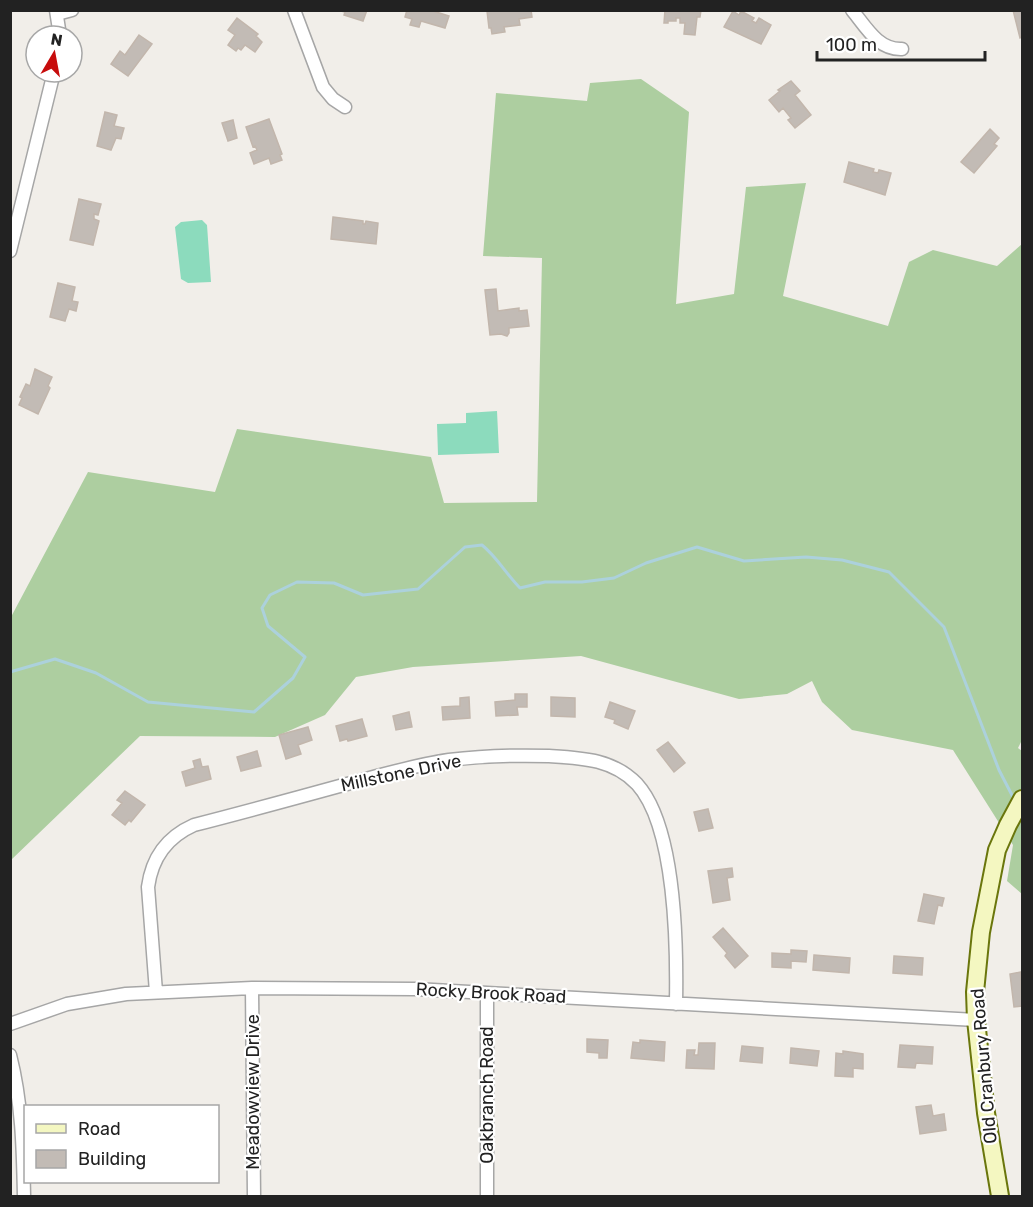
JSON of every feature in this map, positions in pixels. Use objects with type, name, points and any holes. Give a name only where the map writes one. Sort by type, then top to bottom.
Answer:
[{"type":"street","points":[[56,12],[72,10]]},
{"type":"street","points":[[294,10],[323,87],[333,99],[345,107]]},
{"type":"street","points":[[852,10],[879,42],[893,49],[902,49]]},
{"type":"street","points":[[10,251],[51,84]]},
{"type":"street","name":"Millstone Drive","points":[[156,992],[148,887],[150,874],[160,850],[182,830],[413,767],[459,759],[522,755],[585,758],[613,766],[637,785],[648,800],[657,824],[670,882],[676,953],[676,1004]]},
{"type":"street","name":"Old Cranbury Road","points":[[1000,1197],[986,1113],[975,992],[981,932],[997,850],[1023,799]]},
{"type":"street","name":"Rocky Brook Road","points":[[10,1024],[66,1004],[96,998],[156,992],[359,987],[976,1020]]},
{"type":"street","name":"Meadowview Drive","points":[[252,988],[254,1197]]},
{"type":"street","name":"Oakbranch Road","points":[[487,993],[487,1197]]},
{"type":"street","points":[[10,1055],[22,1115],[24,1197]]},
{"type":"green space","points":[[641,79],[689,112],[676,304],[734,294],[746,187],[806,183],[783,296],[888,326],[909,262],[933,250],[997,266],[1022,244],[1022,740],[1018,748],[1022,751],[1022,894],[1007,881],[1013,845],[953,750],[852,730],[822,702],[812,681],[787,694],[739,699],[581,656],[413,667],[356,677],[325,715],[275,737],[140,736],[11,860],[11,617],[88,472],[215,492],[237,429],[431,457],[444,503],[537,502],[542,258],[483,256],[496,93],[587,101],[590,83]]},
{"type":"green space","points":[[202,220],[207,225],[211,282],[188,283],[181,279],[175,227],[181,222]]},
{"type":"green space","points":[[497,411],[499,453],[438,455],[437,424],[466,423],[466,413]]},
{"type":"building","points":[[337,10],[367,10],[363,21],[344,15],[345,12]]},
{"type":"building","points":[[407,10],[430,10],[449,16],[445,28],[421,21],[419,27],[410,25],[412,19],[405,17]]},
{"type":"building","points":[[531,10],[532,17],[519,19],[520,25],[504,27],[505,32],[492,34],[487,11]]},
{"type":"building","points":[[665,10],[701,10],[700,17],[697,17],[695,35],[684,34],[685,23],[680,23],[680,18],[664,23]]},
{"type":"building","points":[[1013,10],[1022,10],[1022,37],[1020,38]]},
{"type":"building","points":[[733,11],[739,15],[741,11],[754,18],[752,21],[756,23],[759,18],[771,25],[761,44],[724,27]]},
{"type":"building","points":[[237,18],[258,34],[256,36],[262,42],[255,52],[245,45],[241,50],[238,48],[236,51],[228,45],[235,35],[228,30]]},
{"type":"building","points":[[139,35],[152,44],[128,76],[111,64],[120,51],[125,55]]},
{"type":"building","points":[[791,81],[800,91],[795,95],[811,115],[795,128],[788,120],[791,118],[783,108],[779,112],[769,100]]},
{"type":"building","points":[[105,112],[117,115],[114,126],[124,128],[121,139],[116,138],[111,150],[97,146]]},
{"type":"building","points":[[269,119],[282,154],[280,155],[282,160],[271,164],[269,158],[254,164],[250,153],[257,150],[255,146],[253,147],[246,127]]},
{"type":"building","points":[[233,120],[237,138],[228,141],[222,123]]},
{"type":"building","points":[[990,129],[999,138],[994,144],[997,146],[974,173],[961,162]]},
{"type":"building","points":[[849,162],[874,169],[873,172],[878,173],[879,170],[891,173],[885,195],[844,182]]},
{"type":"building","points":[[79,199],[101,204],[98,215],[94,214],[94,219],[99,221],[93,245],[70,240]]},
{"type":"building","points":[[333,217],[363,221],[363,224],[366,221],[378,223],[376,244],[331,239]]},
{"type":"building","points":[[58,283],[75,287],[72,301],[78,302],[76,311],[69,309],[65,321],[50,317]]},
{"type":"building","points":[[496,289],[498,311],[519,308],[519,311],[527,310],[529,326],[509,328],[507,336],[490,335],[485,290]]},
{"type":"building","points":[[35,369],[52,377],[48,386],[50,388],[38,414],[19,405],[26,384],[30,386]]},
{"type":"building","points":[[515,694],[527,694],[527,707],[517,707],[518,715],[496,716],[495,702],[515,700]]},
{"type":"building","points":[[469,697],[470,718],[443,720],[442,707],[460,706],[460,698]]},
{"type":"building","points":[[551,697],[575,698],[575,717],[551,716]]},
{"type":"building","points":[[610,702],[635,711],[628,729],[614,723],[615,720],[605,717]]},
{"type":"building","points":[[409,712],[412,727],[396,730],[393,716]]},
{"type":"building","points":[[362,719],[367,736],[340,741],[336,726]]},
{"type":"building","points":[[308,727],[312,740],[298,745],[301,754],[286,759],[279,735]]},
{"type":"building","points":[[668,742],[685,763],[674,772],[657,750]]},
{"type":"building","points":[[257,751],[261,766],[241,771],[237,757]]},
{"type":"building","points":[[200,759],[202,767],[208,766],[211,779],[186,786],[182,772],[195,768],[193,761]]},
{"type":"building","points":[[125,791],[145,805],[131,822],[129,820],[125,825],[112,815],[122,803],[117,800]]},
{"type":"building","points":[[708,809],[713,828],[699,831],[694,812]]},
{"type":"building","points":[[732,868],[733,877],[727,878],[730,900],[713,903],[708,871]]},
{"type":"building","points":[[924,894],[944,898],[942,906],[938,905],[934,924],[918,921]]},
{"type":"building","points":[[723,928],[748,956],[735,968],[725,956],[727,953],[713,937]]},
{"type":"building","points":[[791,950],[807,951],[806,962],[791,961],[791,968],[772,967],[772,953],[791,954]]},
{"type":"building","points":[[814,955],[850,958],[849,973],[813,970]]},
{"type":"building","points":[[894,956],[923,958],[922,975],[893,973]]},
{"type":"building","points":[[1021,972],[1022,1006],[1014,1007],[1010,974]]},
{"type":"building","points":[[587,1039],[608,1040],[607,1058],[599,1058],[599,1053],[587,1052]]},
{"type":"building","points":[[640,1040],[665,1042],[664,1061],[631,1058],[633,1042],[640,1043]]},
{"type":"building","points":[[699,1043],[715,1043],[714,1069],[686,1068],[687,1050],[695,1050],[694,1055],[698,1055]]},
{"type":"building","points":[[900,1045],[933,1047],[932,1064],[916,1063],[915,1068],[898,1067]]},
{"type":"building","points":[[742,1046],[763,1048],[762,1063],[740,1061]]},
{"type":"building","points":[[791,1048],[819,1051],[817,1066],[790,1063]]},
{"type":"building","points":[[843,1051],[863,1054],[863,1069],[853,1068],[853,1077],[835,1076],[836,1053],[843,1054]]},
{"type":"building","points":[[931,1105],[933,1116],[944,1114],[946,1130],[920,1134],[916,1107]]},
{"type":"waterway","points":[[10,672],[55,659],[96,673],[148,702],[254,712],[293,678],[305,657],[268,626],[262,608],[270,595],[297,582],[334,583],[363,595],[418,589],[465,547],[482,545],[520,588],[545,582],[582,582],[614,578],[646,563],[697,547],[744,561],[806,557],[842,560],[889,572],[944,627],[999,770],[1015,801]]}]
